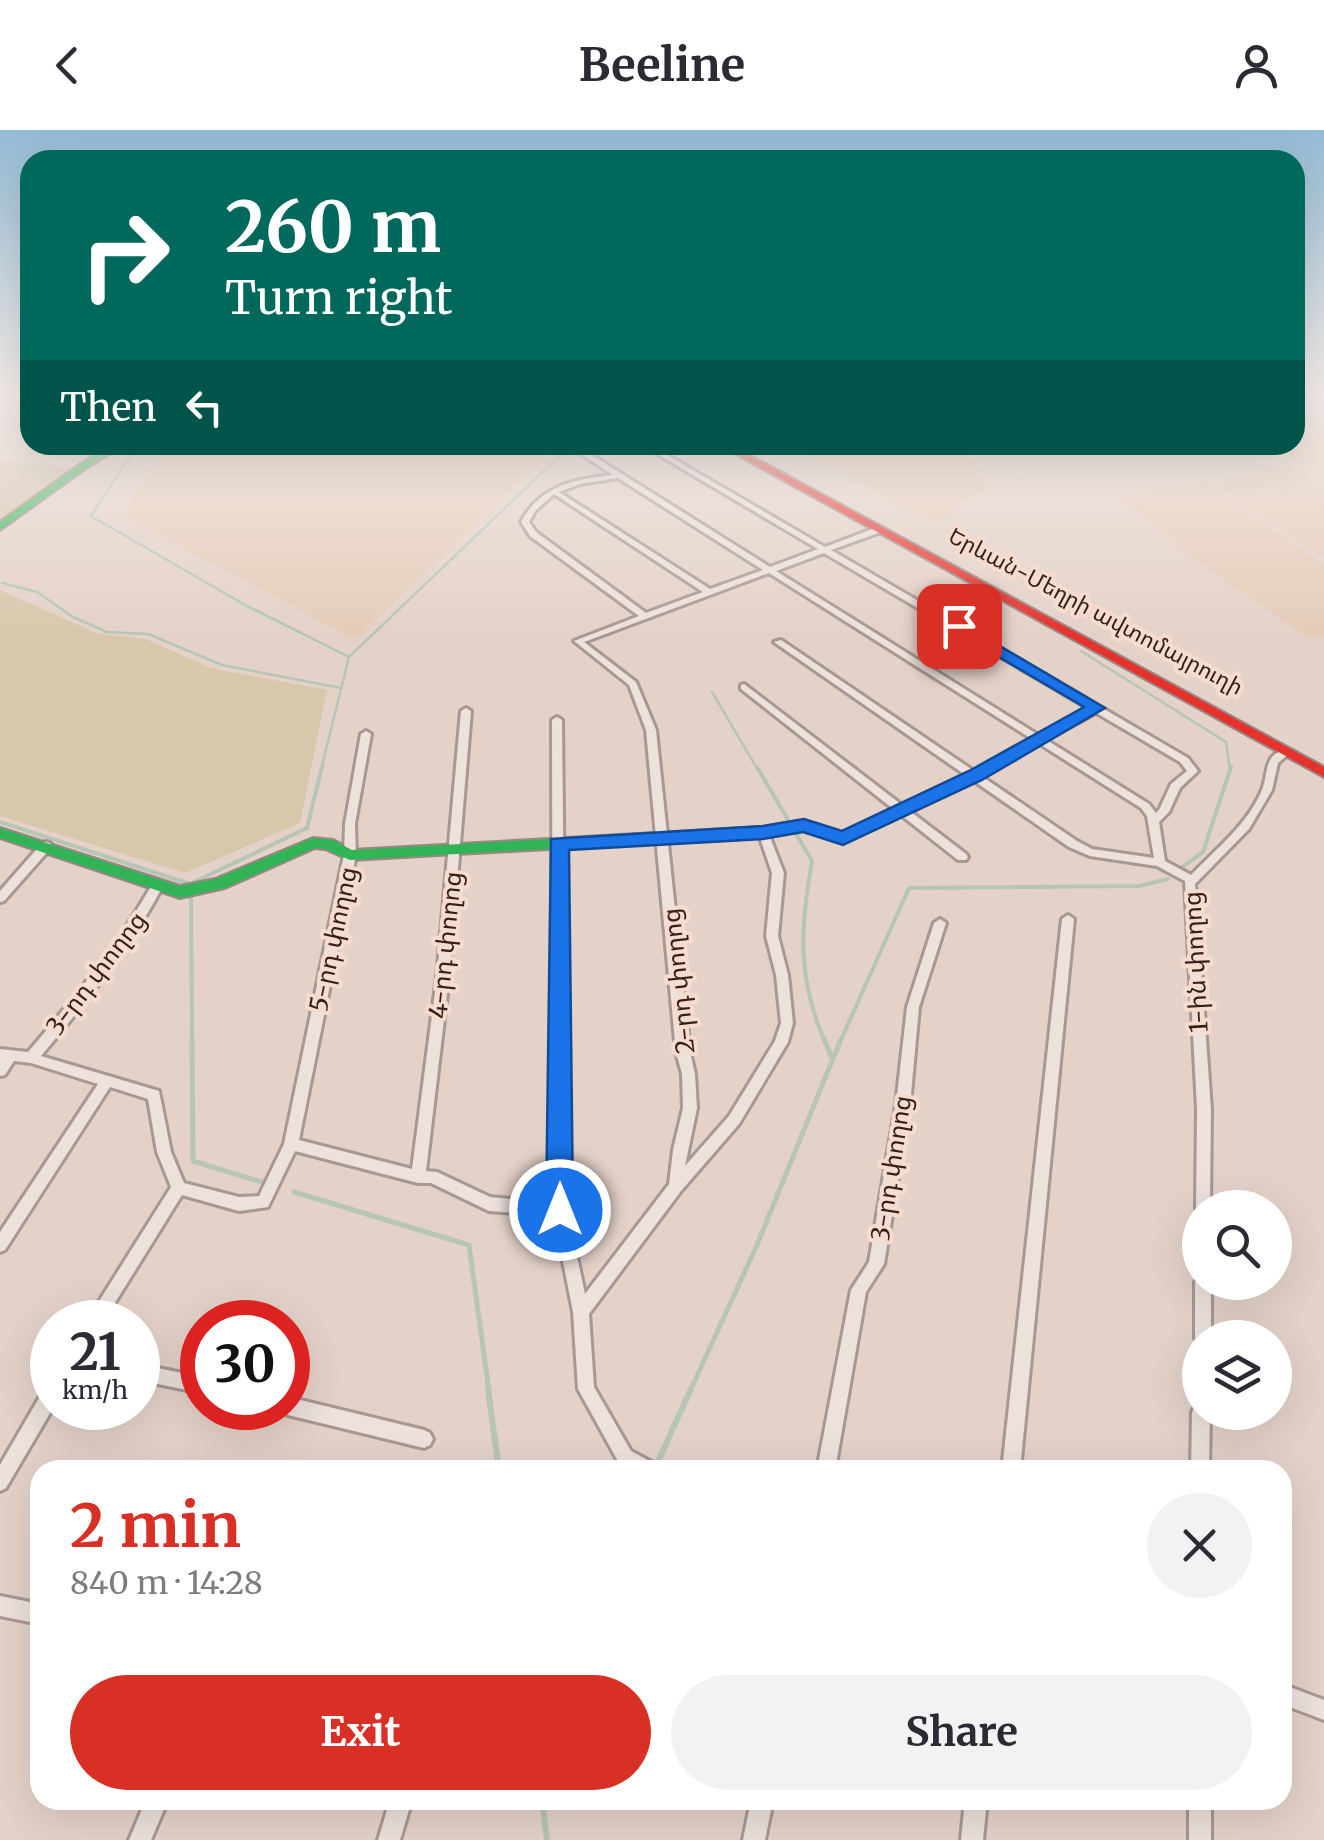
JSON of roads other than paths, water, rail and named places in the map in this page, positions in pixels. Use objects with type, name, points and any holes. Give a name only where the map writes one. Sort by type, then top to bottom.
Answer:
[{"type":"main road","points":[[0,527],[74,473]]},
{"type":"main road","name":"Երևան-Մեղրի ավտոմայրուղի","points":[[774,473],[1324,773]]},
{"type":"main road","name":"Երևան-Մեղրի ավտոմայրուղի","points":[[794,473],[1324,758]]},
{"type":"main road","points":[[0,833],[157,886],[188,891],[313,843],[328,844],[350,854],[763,832],[795,825],[843,839],[976,776],[1096,708]]},
{"type":"street","points":[[615,473],[1145,806],[1153,822],[1160,863]]},
{"type":"street","points":[[694,473],[1184,760],[1193,771],[1175,786],[1164,812],[1153,822]]},
{"type":"street","points":[[620,476],[552,490],[541,497],[525,522],[534,534],[644,616],[878,530]]},
{"type":"street","points":[[552,490],[709,592]]},
{"type":"street","name":"2-րդ փողոց","points":[[581,1312],[676,1186],[676,1165],[692,1117],[692,1082],[683,1052],[651,730],[633,684],[578,641],[644,616]]},
{"type":"street","points":[[778,642],[1090,852],[1160,863],[1190,879]]},
{"type":"street","points":[[744,687],[962,857]]},
{"type":"street","name":"4-րդ փողոց","points":[[418,1177],[455,848],[466,712]]},
{"type":"street","points":[[557,720],[560,1210],[581,1312],[586,1389],[629,1460]]},
{"type":"street","name":"5-րդ փողոց","points":[[179,1188],[239,1204],[264,1202],[291,1144],[350,854],[350,824],[366,734]]},
{"type":"street","name":"1-ին փողոց","points":[[1203,1190],[1204,1109],[1190,879],[1244,827],[1267,790],[1273,762],[1286,752]]},
{"type":"street","points":[[676,1186],[734,1120],[781,1042],[787,1023],[782,975],[772,936],[778,873],[763,832]]},
{"type":"street","points":[[0,898],[46,846]]},
{"type":"street","name":"3-րդ փողոց","points":[[31,1058],[85,994],[157,886]]},
{"type":"street","points":[[1012,1460],[1068,919]]},
{"type":"street","name":"3-րդ փողոց","points":[[828,1460],[859,1290],[876,1264],[903,1105],[913,1007],[940,923]]},
{"type":"street","points":[[0,1071],[5,1055],[31,1058],[154,1095],[164,1152],[179,1188],[108,1300]]},
{"type":"street","points":[[0,1245],[108,1080]]},
{"type":"street","points":[[291,1144],[418,1177],[432,1177],[489,1204],[560,1210]]},
{"type":"street","points":[[310,1411],[424,1439]]},
{"type":"street","points":[[0,1482],[30,1430]]},
{"type":"street","points":[[1200,1460],[1201,1430]]},
{"type":"street","points":[[0,1606],[30,1612]]},
{"type":"street","points":[[1292,1698],[1324,1710]]},
{"type":"street","points":[[140,1840],[153,1810]]},
{"type":"street","points":[[389,1840],[398,1810]]},
{"type":"street","points":[[754,1840],[760,1810]]},
{"type":"street","points":[[972,1840],[975,1810]]},
{"type":"street","points":[[1200,1810],[1200,1840]]},
{"type":"waterway","points":[[119,473],[91,516],[245,605],[349,657],[321,770]]},
{"type":"waterway","points":[[350,656],[542,473]]},
{"type":"waterway","points":[[2,583],[37,592],[73,617],[107,632],[148,634],[222,665],[341,688]]},
{"type":"waterway","points":[[1081,651],[1226,742],[1230,770]]},
{"type":"waterway","points":[[712,692],[758,770]]},
{"type":"waterway","points":[[0,822],[190,884],[307,828],[322,767]]},
{"type":"waterway","points":[[757,767],[812,861],[803,931],[805,974],[825,1042]]},
{"type":"waterway","points":[[1181,868],[1203,852],[1231,767]]},
{"type":"waterway","points":[[840,1042],[909,888],[1139,886],[1168,879]]},
{"type":"waterway","points":[[191,894],[192,1042]]},
{"type":"waterway","points":[[192,1039],[193,1161],[268,1184]]},
{"type":"waterway","points":[[824,1039],[832,1058]]},
{"type":"waterway","points":[[690,1391],[757,1245],[841,1039]]},
{"type":"waterway","points":[[294,1192],[469,1245],[489,1391]]},
{"type":"waterway","points":[[488,1389],[498,1460]]},
{"type":"waterway","points":[[659,1460],[691,1389]]},
{"type":"waterway","points":[[543,1810],[547,1840]]}]
